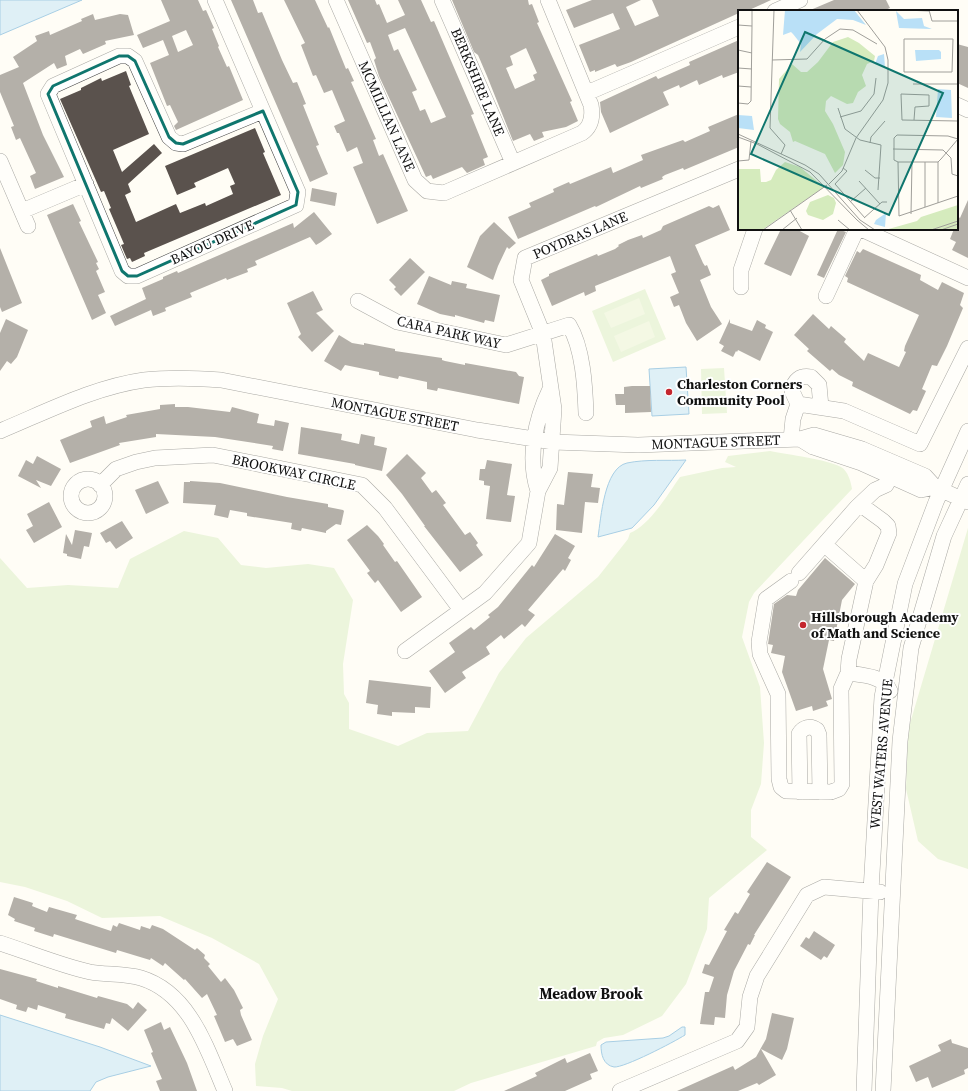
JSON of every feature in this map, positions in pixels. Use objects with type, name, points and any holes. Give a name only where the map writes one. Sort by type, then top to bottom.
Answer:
[{"type":"street","name":"BAYOU DRIVE","points":[[215,0],[263,111],[298,192],[296,205],[137,276],[128,276],[122,271],[48,94],[53,86],[119,56],[128,56],[135,61],[169,137],[176,143],[183,144],[263,111]]},
{"type":"street","name":"MCMILLIAN LANE","points":[[336,0],[415,180],[427,191],[444,193],[582,133],[591,124],[592,110],[587,93]]},
{"type":"street","name":"BERKSHIRE LANE","points":[[442,0],[513,164]]},
{"type":"street","points":[[777,10],[800,0]]},
{"type":"street","points":[[551,1],[587,93],[738,27]]},
{"type":"street","points":[[958,105],[968,110]]},
{"type":"street","points":[[0,160],[28,226]]},
{"type":"street","name":"POYDRAS LANE","points":[[405,651],[486,593],[529,543],[538,491],[550,468],[553,442],[554,409],[543,334],[521,280],[525,258],[738,169]]},
{"type":"street","points":[[22,211],[86,184]]},
{"type":"street","points":[[741,287],[741,270],[755,230]]},
{"type":"street","points":[[826,296],[856,230]]},
{"type":"street","points":[[863,230],[968,278]]},
{"type":"street","name":"CARA PARK WAY","points":[[358,301],[397,322],[506,345],[569,325],[577,338],[585,394],[586,413]]},
{"type":"street","points":[[798,404],[844,411],[920,444],[968,348]]},
{"type":"street","points":[[796,439],[793,419],[798,404],[792,391],[795,381],[800,377],[811,377],[819,385],[821,407]]},
{"type":"street","name":"MONTAGUE STREET","points":[[0,431],[93,392],[143,380],[182,378],[221,380],[477,430],[553,442],[638,445],[796,439],[814,435],[862,449],[925,476],[938,488],[965,500]]},
{"type":"street","name":"POYDRAS LANE","points":[[538,491],[533,473],[536,439],[541,409],[550,389]]},
{"type":"street","name":"WEST WATERS AVENUE","points":[[864,1091],[871,891],[882,697],[905,584],[938,488],[968,431]]},
{"type":"street","name":"MONTAGUE STREET","points":[[796,439],[814,447],[849,458],[921,490],[938,488]]},
{"type":"street","name":"BROOKWAY CIRCLE","points":[[100,485],[116,469],[136,462],[213,455],[362,485],[385,508],[461,610]]},
{"type":"street","points":[[860,505],[888,526],[889,533],[876,565],[866,581],[849,659],[848,673],[841,688],[842,784],[839,789],[831,792],[786,791],[781,787],[778,779],[778,694],[760,654],[759,642],[766,599],[795,577],[860,505],[875,490],[886,485],[891,476]]},
{"type":"street","name":"WEST WATERS AVENUE","points":[[883,1091],[900,741],[911,648],[944,536],[965,500],[968,484]]},
{"type":"street","points":[[825,545],[866,581]]},
{"type":"street","points":[[848,673],[867,675],[885,683],[889,688],[892,699],[887,786],[896,819]]},
{"type":"street","points":[[800,792],[799,734],[804,728],[810,727],[817,730],[819,735],[820,792]]},
{"type":"street","points":[[620,1091],[737,1041],[747,1027],[750,997],[757,976],[807,896],[824,887],[892,893]]},
{"type":"street","points":[[0,943],[90,972],[142,978],[160,988],[176,1001],[190,1016],[199,1032],[225,1091]]},
{"type":"highlighted area","points":[[119,56],[128,56],[135,61],[169,137],[176,143],[183,144],[263,111],[298,192],[296,205],[137,276],[128,276],[122,271],[48,94],[53,86]]},
{"type":"green space","points":[[645,289],[666,339],[613,362],[592,311]]},
{"type":"green space","points":[[639,298],[645,314],[611,328],[604,313]]},
{"type":"green space","points":[[649,321],[655,337],[621,352],[614,336]]},
{"type":"green space","points":[[724,368],[727,413],[702,414],[701,369]]},
{"type":"green space","points":[[770,451],[817,459],[841,467],[850,480],[852,489],[754,593],[749,602],[742,637],[760,687],[764,743],[761,784],[751,810],[751,837],[767,850],[709,898],[707,929],[686,984],[662,1016],[623,1035],[604,1038],[597,1042],[596,1046],[471,1083],[454,1091],[292,1091],[282,1088],[256,1086],[255,1064],[263,1036],[278,999],[259,964],[212,938],[160,916],[102,918],[67,901],[25,887],[0,882],[0,558],[27,588],[68,585],[118,588],[130,559],[184,531],[218,538],[241,565],[266,568],[308,564],[334,568],[353,600],[343,664],[344,694],[349,703],[349,729],[398,746],[427,733],[468,731],[499,673],[526,638],[598,577],[628,539],[630,533],[645,523],[680,477],[722,468],[736,467],[725,462],[728,456]]},
{"type":"green space","points":[[968,528],[968,869],[938,859],[918,841],[906,789],[908,730]]},
{"type":"water","points":[[0,0],[82,0],[0,35]]},
{"type":"water","name":"Charleston Corners Community Pool","points":[[686,367],[689,414],[652,416],[649,369]]},
{"type":"water","points":[[686,460],[654,505],[632,528],[598,537],[605,495],[613,474],[619,467],[627,463],[642,461]]},
{"type":"water","points":[[0,1015],[100,1047],[151,1066],[108,1077],[96,1082],[90,1091],[0,1091]]},
{"type":"water","points":[[682,1027],[685,1027],[685,1035],[638,1059],[614,1067],[607,1064],[603,1059],[601,1045],[606,1042],[663,1038],[669,1036]]},
{"type":"building","points":[[161,0],[198,0],[203,11],[206,10],[214,28],[212,29],[219,46],[218,47],[227,67],[229,66],[243,100],[176,130],[174,126],[178,122],[170,105],[167,106],[150,63],[169,55],[163,40],[143,48],[137,35],[170,21]],"holes":[[[186,30],[193,45],[178,52],[172,36]]]},
{"type":"building","points":[[231,0],[253,0],[258,13],[262,12],[293,83],[297,82],[306,104],[303,105],[319,145],[316,146],[328,174],[310,182]]},
{"type":"building","points":[[284,0],[315,0],[328,28],[329,27],[346,69],[348,68],[354,81],[351,82],[376,139],[373,140],[379,156],[383,154],[408,211],[377,224],[353,167],[363,163],[357,147],[347,152],[339,133],[337,133],[334,126],[345,121],[332,90],[324,93],[316,75],[313,76],[301,45],[305,43]]},
{"type":"building","points":[[348,0],[375,0],[377,5],[379,4],[387,23],[405,15],[398,0],[421,0],[431,22],[434,21],[474,114],[471,115],[488,157],[483,159],[485,165],[467,173],[462,167],[433,179],[431,175],[426,177],[379,76],[374,60],[376,58],[370,42],[367,43]],"holes":[[[405,28],[446,117],[431,123],[425,109],[420,111],[412,92],[417,90],[398,49],[394,51],[388,35]]]},
{"type":"building","points":[[452,0],[528,0],[529,5],[532,4],[539,22],[537,23],[572,101],[570,102],[578,121],[566,127],[542,132],[544,137],[534,141],[530,134],[513,141],[478,55],[474,52]],"holes":[[[526,48],[537,73],[533,75],[535,80],[515,89],[506,68],[513,65],[510,56]]]},
{"type":"building","points":[[592,0],[641,0],[626,7],[635,26],[659,16],[652,0],[771,0],[749,10],[738,10],[738,13],[631,62],[617,67],[615,64],[595,72],[595,70],[590,72],[579,45],[620,29],[613,13],[574,28],[566,10]]},
{"type":"building","points":[[834,0],[886,0],[890,8],[885,10],[810,10]]},
{"type":"building","points":[[93,14],[95,20],[120,14],[128,15],[134,35],[105,41],[106,44],[83,54],[80,49],[65,56],[67,65],[57,69],[54,63],[23,83],[43,135],[64,177],[35,189],[30,176],[36,173],[20,138],[16,140],[11,127],[14,126],[0,92],[0,75],[19,67],[13,57],[37,41],[35,36],[49,31],[50,35],[82,21],[81,19]]},
{"type":"building","points":[[738,40],[738,72],[723,78],[722,75],[699,85],[697,80],[680,88],[679,85],[663,92],[669,105],[610,133],[601,112],[600,102],[656,76],[658,79],[690,65],[689,62]]},
{"type":"building","points":[[958,44],[968,47],[968,88],[958,83]]},
{"type":"building","points":[[126,71],[131,85],[129,86],[149,134],[113,150],[122,172],[154,144],[162,153],[128,184],[131,192],[125,195],[136,222],[176,204],[180,213],[205,203],[206,206],[233,194],[230,186],[235,184],[228,168],[194,183],[196,187],[177,195],[165,166],[255,128],[265,152],[263,153],[281,195],[144,253],[145,256],[132,262],[130,258],[127,259],[121,245],[124,244],[109,209],[111,208],[104,191],[101,192],[60,99],[81,90],[81,88],[101,78],[102,81]]},
{"type":"building","points":[[738,114],[738,147],[684,170],[683,168],[665,175],[662,177],[663,179],[641,188],[640,186],[596,207],[595,206],[518,239],[508,217],[531,207],[529,203],[554,192],[553,189],[569,182],[570,184],[611,167],[613,173],[643,160],[641,155],[683,140],[685,142],[710,131],[708,127]]},
{"type":"building","points":[[312,188],[337,193],[335,206],[310,201]]},
{"type":"building","points":[[968,200],[968,258],[952,250],[956,242],[950,239],[954,230],[958,230],[958,217],[960,218]]},
{"type":"building","points":[[73,204],[81,221],[79,222],[98,262],[96,263],[99,269],[96,271],[105,292],[98,295],[106,313],[92,320],[47,215]]},
{"type":"building","points":[[719,205],[730,230],[695,245],[703,263],[705,266],[707,265],[711,275],[700,280],[711,307],[722,324],[697,341],[686,323],[679,305],[674,307],[670,297],[679,293],[671,274],[676,272],[670,256],[595,286],[596,291],[585,296],[584,292],[552,306],[541,280],[549,276],[549,274],[597,254],[598,256],[615,249],[619,246],[618,245],[628,240],[642,235],[643,238],[661,230],[663,226],[709,206],[713,208]]},
{"type":"building","points":[[314,212],[332,234],[316,245],[310,237],[255,261],[257,265],[247,269],[248,272],[227,280],[226,278],[190,293],[192,297],[165,308],[166,311],[153,316],[151,310],[115,326],[110,316],[146,299],[142,288],[163,279],[163,277],[177,271],[178,273],[293,223],[294,228]]},
{"type":"building","points":[[494,222],[516,243],[509,249],[507,247],[493,280],[467,267],[480,236]]},
{"type":"building","points":[[781,230],[798,230],[809,236],[791,276],[764,264]]},
{"type":"building","points":[[838,230],[846,232],[824,278],[817,275]]},
{"type":"building","points":[[0,248],[22,303],[2,312],[0,307]]},
{"type":"building","points":[[863,249],[921,275],[920,280],[938,290],[942,282],[964,293],[960,305],[963,308],[947,346],[937,366],[932,365],[922,389],[926,391],[917,411],[913,410],[910,414],[852,386],[853,382],[839,375],[832,369],[830,371],[807,351],[809,349],[794,335],[813,314],[829,329],[831,326],[846,339],[844,342],[864,361],[868,353],[899,367],[906,352],[904,351],[905,346],[919,315],[847,282],[848,278],[845,276],[857,251],[860,253]]},
{"type":"building","points":[[410,258],[425,272],[401,296],[394,289],[396,287],[389,280]]},
{"type":"building","points":[[429,276],[451,285],[452,281],[467,284],[466,288],[500,295],[494,322],[485,320],[484,323],[455,315],[455,317],[440,314],[417,304]]},
{"type":"building","points":[[313,291],[323,310],[316,313],[334,331],[312,352],[298,337],[301,334],[287,303]]},
{"type":"building","points":[[6,319],[28,330],[17,357],[11,364],[7,361],[0,371],[0,333]]},
{"type":"building","points":[[730,319],[730,323],[752,331],[757,320],[766,325],[765,328],[773,332],[760,361],[738,350],[733,357],[721,351],[724,346],[719,343]]},
{"type":"building","points":[[339,335],[352,343],[364,345],[364,343],[395,349],[395,351],[442,358],[442,360],[445,361],[465,365],[465,363],[516,372],[519,376],[524,377],[519,404],[438,388],[437,391],[427,389],[427,382],[399,376],[398,379],[379,375],[379,372],[345,365],[341,371],[324,361]]},
{"type":"building","points":[[650,386],[651,412],[625,413],[625,405],[616,405],[615,394],[624,394],[624,387]]},
{"type":"building","points":[[175,404],[175,407],[230,412],[232,407],[259,414],[257,423],[274,426],[275,420],[289,423],[283,451],[272,449],[273,446],[215,437],[156,434],[156,437],[119,443],[120,445],[70,463],[60,440],[92,427],[90,421],[104,416],[106,424],[127,417],[126,415],[160,409],[160,405]]},
{"type":"building","points":[[301,427],[342,434],[341,440],[359,444],[361,434],[375,437],[374,445],[387,448],[382,471],[355,464],[298,454]]},
{"type":"building","points":[[407,454],[426,473],[421,478],[432,493],[436,490],[446,503],[443,505],[465,535],[470,532],[478,543],[476,545],[483,555],[460,572],[386,475]]},
{"type":"building","points":[[37,456],[61,469],[51,486],[36,480],[41,488],[18,476],[26,460],[33,464]]},
{"type":"building","points":[[487,460],[512,464],[507,495],[515,496],[511,522],[486,519],[490,486],[484,485],[484,481],[479,480],[480,469],[485,469]]},
{"type":"building","points":[[568,472],[593,474],[591,487],[600,488],[598,503],[585,502],[582,533],[556,530],[557,504],[564,505]]},
{"type":"building","points":[[158,481],[169,503],[146,514],[135,490]]},
{"type":"building","points":[[184,482],[220,483],[328,504],[328,507],[344,511],[341,525],[336,524],[326,531],[326,533],[302,528],[301,531],[291,529],[292,523],[247,516],[247,513],[230,510],[228,518],[214,515],[216,505],[183,503]]},
{"type":"building","points":[[49,502],[62,527],[34,543],[26,530],[33,526],[27,514]]},
{"type":"building","points":[[122,521],[133,538],[116,549],[110,541],[106,543],[100,533]]},
{"type":"building","points":[[367,525],[378,536],[395,562],[397,561],[422,597],[401,612],[378,580],[375,583],[367,573],[370,571],[347,540]]},
{"type":"building","points":[[75,530],[92,533],[89,547],[84,546],[81,559],[67,556],[67,554],[63,553],[66,534],[72,545]]},
{"type":"building","points":[[555,534],[575,546],[568,558],[571,560],[565,571],[563,569],[528,610],[535,615],[525,627],[522,624],[504,639],[501,635],[486,647],[490,654],[462,672],[466,678],[445,693],[429,671],[455,652],[449,643],[471,627],[474,630],[490,617],[488,615],[498,607],[532,565],[534,567]]},
{"type":"building","name":"Hillsborough Academy of Math and Science","points":[[825,558],[855,584],[842,600],[834,641],[829,640],[823,669],[832,699],[826,701],[828,706],[813,711],[812,706],[796,711],[782,672],[785,656],[771,653],[773,645],[768,644],[774,604],[787,595],[796,596],[798,590]]},
{"type":"building","points":[[369,680],[431,687],[430,708],[415,707],[415,713],[392,712],[392,716],[377,714],[378,705],[366,703]]},
{"type":"building","points":[[767,862],[791,877],[754,935],[750,945],[748,944],[734,971],[727,995],[725,1018],[715,1017],[714,1025],[700,1024],[705,992],[709,992],[714,977],[702,973],[705,964],[709,965],[727,931],[724,930],[735,912],[738,914],[750,894],[747,892]]},
{"type":"building","points":[[14,897],[33,903],[32,906],[47,912],[49,907],[77,915],[75,919],[111,931],[113,925],[117,927],[119,923],[140,930],[141,926],[150,929],[152,925],[163,929],[195,950],[197,948],[205,955],[204,958],[210,964],[208,966],[221,982],[225,978],[234,990],[243,1008],[240,1010],[241,1015],[252,1040],[237,1046],[233,1039],[225,1042],[214,1016],[217,1015],[207,994],[202,998],[185,979],[184,980],[165,963],[163,966],[151,958],[150,960],[117,950],[116,953],[54,934],[53,937],[34,931],[35,928],[14,921],[15,919],[8,915]]},
{"type":"building","points":[[814,931],[835,945],[827,958],[824,956],[821,960],[800,946],[806,937],[809,939]]},
{"type":"building","points":[[0,969],[37,979],[36,981],[58,988],[58,986],[97,998],[98,996],[127,1004],[133,1009],[138,1002],[147,1010],[128,1031],[112,1018],[110,1024],[106,1023],[104,1029],[65,1018],[66,1014],[38,1005],[37,1010],[28,1007],[26,1012],[16,1009],[17,1005],[0,999]]},
{"type":"building","points":[[772,1013],[794,1018],[787,1049],[782,1060],[761,1049],[776,1075],[759,1085],[757,1083],[738,1091],[677,1091],[733,1066],[735,1070],[756,1057],[766,1039]]},
{"type":"building","points":[[161,1022],[164,1030],[170,1027],[187,1063],[197,1091],[160,1091],[156,1081],[162,1079],[151,1053],[153,1052],[144,1030]]},
{"type":"building","points":[[951,1039],[952,1043],[968,1048],[968,1068],[964,1070],[965,1074],[932,1088],[928,1077],[916,1082],[909,1066],[941,1051],[938,1045]]},
{"type":"building","points":[[590,1053],[598,1071],[590,1074],[592,1079],[565,1091],[504,1091],[537,1076],[535,1073],[565,1058],[567,1063]]},
{"type":"place","name":"Charleston Corners Community Pool","points":[[669,392]]},
{"type":"place","name":"Hillsborough Academy of Math and Science","points":[[803,625]]},
{"type":"district","name":"Meadow Brook","points":[[591,993]]}]
